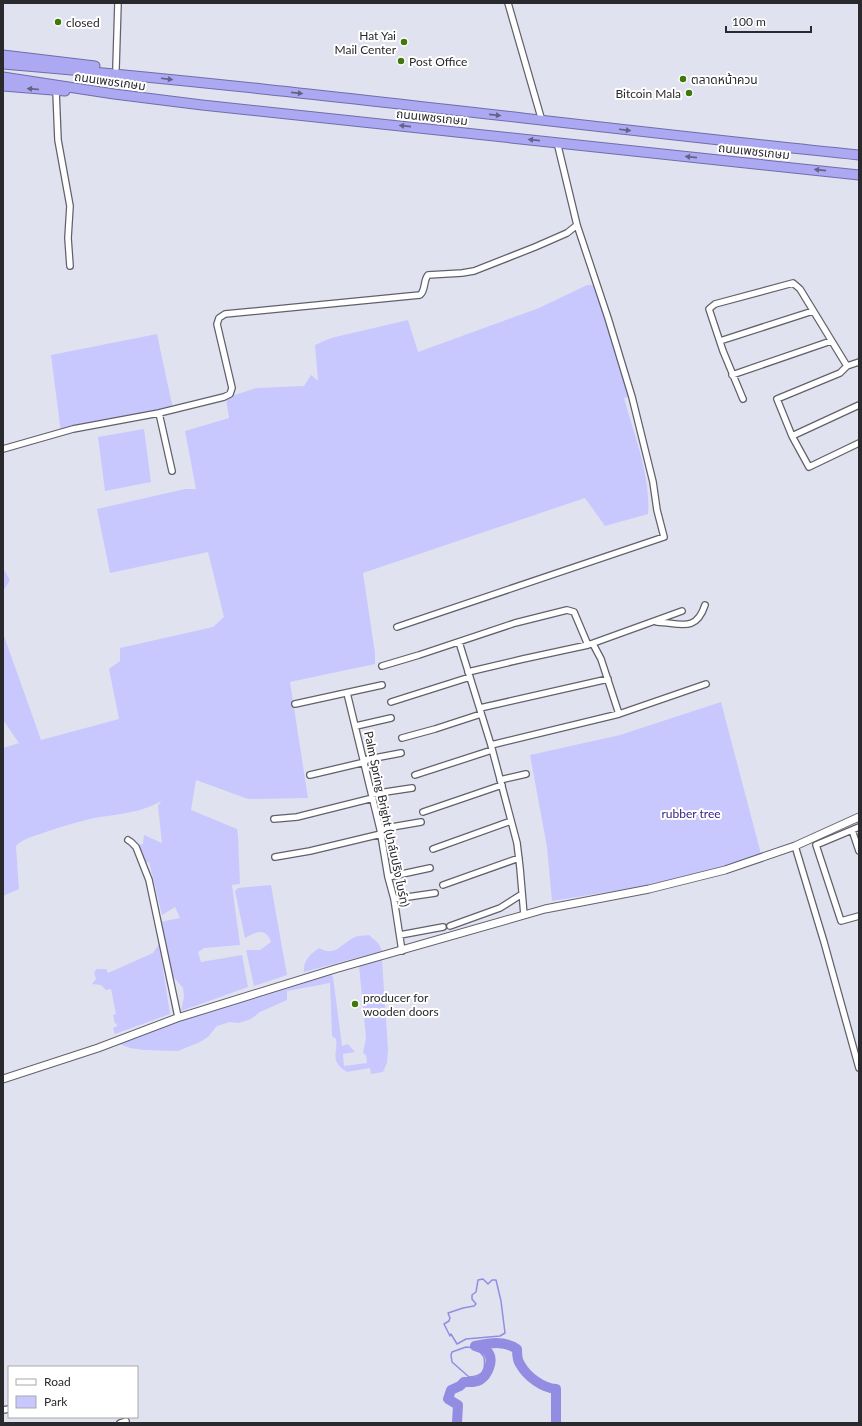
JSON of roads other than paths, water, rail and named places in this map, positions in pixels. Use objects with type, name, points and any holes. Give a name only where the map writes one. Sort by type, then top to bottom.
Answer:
[{"type":"highway","points":[[3,55],[116,68],[143,76]]},
{"type":"highway","name":"ถนนเพชรเกษม","points":[[3,64],[143,76],[859,155]]},
{"type":"highway","name":"ถนนเพชรเกษม","points":[[3,77],[114,94],[202,105],[859,174]]},
{"type":"highway","points":[[3,86],[114,94]]},
{"type":"street","points":[[116,68],[118,3]]},
{"type":"street","points":[[508,3],[542,121]]},
{"type":"street","points":[[56,91],[58,140],[70,206],[68,238],[70,266]]},
{"type":"street","points":[[397,627],[664,537],[657,510],[649,465],[632,397],[608,318],[577,225],[557,142]]},
{"type":"street","points":[[3,449],[73,429],[159,413],[224,397],[230,394],[232,388],[217,324],[219,318],[225,314],[420,295],[423,292],[426,277],[428,275],[474,271],[567,233],[577,225]]},
{"type":"street","points":[[743,399],[732,375],[709,310],[715,304],[793,283],[800,289],[847,366]]},
{"type":"street","points":[[720,340],[813,311]]},
{"type":"street","points":[[732,375],[831,341]]},
{"type":"street","points":[[859,362],[847,366],[840,373],[777,399],[792,436],[809,467],[859,443]]},
{"type":"street","points":[[792,436],[859,405]]},
{"type":"street","points":[[159,413],[172,471]]},
{"type":"street","points":[[652,622],[681,624],[694,622],[702,615],[705,605]]},
{"type":"street","points":[[382,666],[515,623],[569,610],[574,612],[590,645],[601,659],[619,714]]},
{"type":"street","points":[[391,702],[469,674],[523,659],[590,645],[682,612]]},
{"type":"street","points":[[459,642],[492,747],[511,821],[519,858],[524,915]]},
{"type":"street","points":[[402,738],[435,729],[480,711],[608,679]]},
{"type":"street","points":[[415,775],[492,747],[619,714],[706,684]]},
{"type":"street","points":[[295,704],[382,685]]},
{"type":"street","name":"Palm Spring Bright (ปาล์มปริง ไบร์ท)","points":[[347,693],[373,796],[388,876],[394,899],[402,951]]},
{"type":"street","points":[[356,726],[391,718]]},
{"type":"street","points":[[310,775],[401,753]]},
{"type":"street","points":[[423,812],[526,774]]},
{"type":"street","points":[[274,819],[298,817],[373,796],[412,788]]},
{"type":"street","points":[[3,1079],[98,1048],[178,1017],[335,969],[545,909],[657,887],[725,870],[795,846],[859,817]]},
{"type":"street","points":[[433,849],[511,821]]},
{"type":"street","points":[[276,857],[310,851],[421,822]]},
{"type":"street","points":[[859,827],[816,845],[842,921],[859,916]]},
{"type":"street","points":[[852,830],[859,851]]},
{"type":"street","points":[[128,840],[136,847],[149,880],[178,1017]]},
{"type":"street","points":[[795,846],[824,942],[859,1068]]},
{"type":"street","points":[[443,885],[519,858]]},
{"type":"street","points":[[388,876],[430,868]]},
{"type":"street","points":[[394,899],[435,892]]},
{"type":"street","points":[[450,926],[500,908],[522,894]]},
{"type":"street","points":[[400,935],[443,928]]},
{"type":"street","points":[[120,1423],[126,1421]]},
{"type":"waterway","points":[[483,1279],[488,1284],[492,1280],[496,1280],[501,1301],[505,1333],[500,1336],[466,1339],[457,1344],[451,1334],[450,1336],[444,1324],[449,1321],[450,1318],[448,1313],[474,1306],[476,1304],[472,1299],[472,1295],[476,1292],[478,1280],[483,1279]]},
{"type":"waterway","points":[[475,1346],[491,1343],[502,1343],[517,1349],[518,1361],[523,1369],[536,1381],[556,1389],[556,1423]]},
{"type":"waterway","points":[[457,1423],[458,1405],[448,1399],[451,1390],[460,1386],[464,1382],[474,1382],[480,1380],[490,1367],[490,1358],[487,1351],[475,1346]]},
{"type":"waterway","points":[[466,1347],[477,1348],[484,1357],[484,1369],[478,1375],[469,1377],[452,1362],[452,1352],[466,1347]]},
{"type":"place","name":"closed","points":[[58,22]]},
{"type":"place","name":"Hat Yai Mail Center","points":[[404,42]]},
{"type":"place","name":"Post Office","points":[[401,61]]},
{"type":"place","name":"ตลาดหน้าควน","points":[[683,79]]},
{"type":"place","name":"Bitcoin Mala","points":[[689,93]]},
{"type":"place","name":"producer for wooden doors","points":[[355,1004]]},
{"type":"park label","name":"rubber tree","points":[[691,813]]}]
